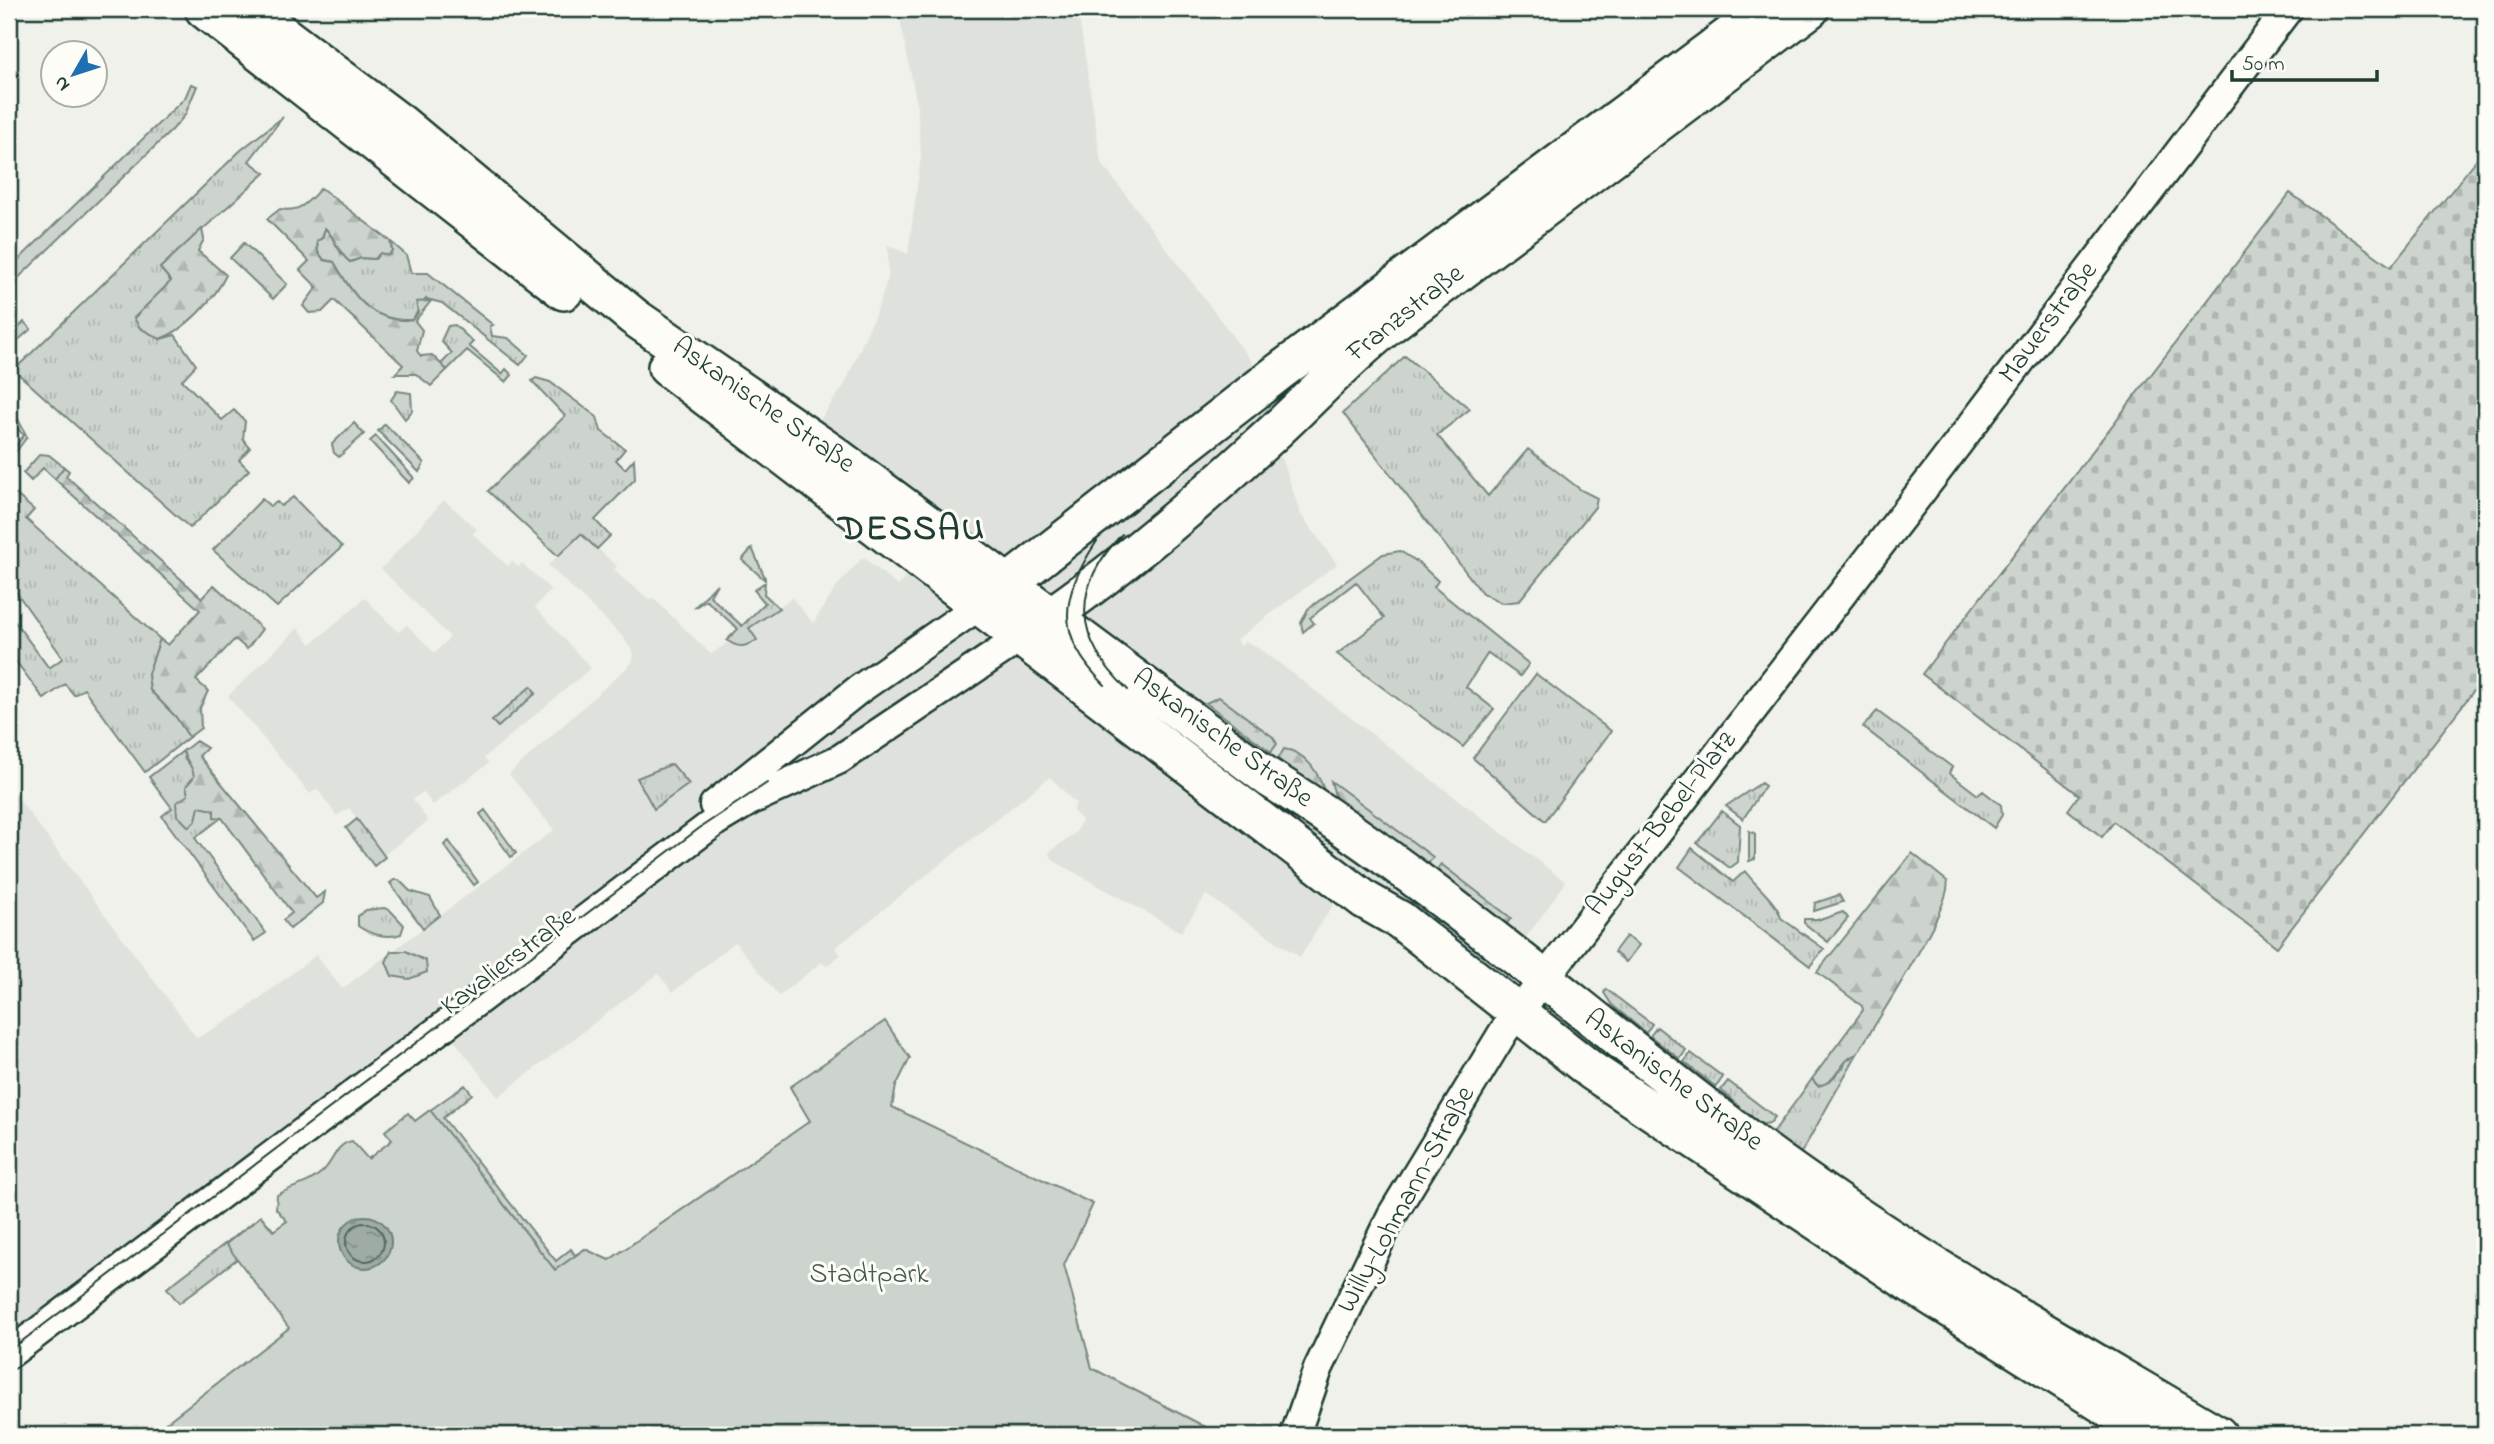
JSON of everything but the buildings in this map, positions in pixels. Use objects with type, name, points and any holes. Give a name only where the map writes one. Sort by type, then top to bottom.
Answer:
[{"type":"main road","name":"Askanische Straße","points":[[204,9],[595,315],[931,566],[1020,638],[1518,1012],[1592,1071],[1680,1126],[1808,1216],[2152,1435]]},
{"type":"main road","name":"Askanische Straße","points":[[249,9],[400,123],[634,317],[834,454],[1269,778],[1307,801],[1438,898],[1793,1171],[1920,1255],[2218,1435]]},
{"type":"main road","name":"Franzstraße","points":[[1010,583],[1279,372],[1765,9]]},
{"type":"main road","name":"Franzstraße","points":[[1020,638],[1118,567],[1261,445],[1335,371],[1388,326],[1810,9]]},
{"type":"main road","points":[[1114,661],[1101,637],[1096,615],[1101,596],[1118,567]]},
{"type":"main road","name":"Kavalierstraße","points":[[980,605],[1010,583]]},
{"type":"street","name":"Mauerstraße","points":[[1807,636],[1937,471],[2288,9]]},
{"type":"street","points":[[931,566],[942,583],[945,598],[934,636]]},
{"type":"street","name":"Kavalierstraße","points":[[9,1341],[703,815],[814,723],[980,605]]},
{"type":"street","name":"August-Bebel-Platz","points":[[1518,1012],[1807,636]]},
{"type":"street","name":"Kavalierstraße","points":[[9,1354],[716,821],[751,800],[840,759],[1020,638]]},
{"type":"street","name":"Willy-Lohmann-Straße","points":[[1295,1435],[1318,1369],[1392,1215],[1495,1044],[1518,1012]]},
{"type":"shaded area","points":[[898,9],[1078,9],[1101,162],[1281,400],[1254,426],[1283,460],[1300,513],[1337,564],[1236,640],[1241,646],[1244,642],[1252,644],[1275,660],[1566,882],[1499,975],[1357,867],[1300,957],[1206,895],[1181,932],[1054,861],[1048,853],[1076,832],[1082,820],[1073,811],[1076,804],[1050,777],[835,948],[841,955],[826,966],[822,962],[779,996],[735,942],[673,992],[658,974],[498,1097],[440,1022],[9,1348],[9,786],[197,1038],[239,1014],[316,955],[342,989],[554,830],[509,774],[632,663],[634,654],[623,637],[548,565],[581,534],[617,566],[614,570],[627,582],[651,600],[653,598],[711,654],[792,598],[813,623],[838,585],[863,557],[898,586],[948,521],[817,424],[845,384],[878,307],[888,278],[888,245],[908,254],[921,156],[917,105]]},
{"type":"shaded area","points":[[444,500],[477,529],[473,534],[508,566],[512,561],[518,567],[522,563],[551,590],[535,607],[591,668],[484,758],[489,763],[433,805],[423,792],[413,799],[428,821],[384,855],[349,808],[337,816],[317,789],[310,794],[228,696],[298,628],[311,644],[365,598],[398,632],[407,625],[435,653],[450,637],[381,569]]},
{"type":"green space","points":[[1704,9],[1746,9],[1723,26]]},
{"type":"green space","points":[[191,84],[197,86],[185,115],[173,129],[9,287],[9,269],[185,98]]},
{"type":"green space","points":[[283,117],[249,161],[265,173],[160,268],[171,281],[160,339],[175,335],[196,365],[182,380],[222,420],[234,410],[245,421],[243,439],[250,448],[239,460],[249,470],[190,528],[14,370],[241,150]]},
{"type":"green space","points":[[2485,149],[2485,676],[2277,947],[2114,822],[2102,837],[2068,810],[2079,795],[1922,674],[2290,193],[2391,267]]},
{"type":"green space","points":[[321,188],[390,241],[392,250],[389,255],[380,253],[375,259],[361,258],[350,262],[325,228],[322,238],[317,241],[318,252],[324,260],[334,262],[356,296],[384,317],[412,320],[418,313],[416,302],[431,301],[415,321],[422,330],[417,351],[421,356],[432,355],[447,370],[431,386],[416,374],[395,374],[403,365],[334,300],[322,312],[309,313],[303,306],[317,287],[300,270],[309,261],[267,219],[280,209],[299,208]]},
{"type":"green space","points":[[325,227],[350,262],[361,258],[375,259],[380,253],[392,250],[390,241],[406,255],[411,273],[428,273],[493,325],[490,326],[492,336],[508,338],[528,355],[520,365],[442,303],[426,299],[412,320],[384,317],[374,311],[356,296],[334,262],[324,260],[318,252],[317,241],[322,238]]},
{"type":"green space","points":[[202,229],[204,239],[198,251],[226,275],[198,313],[179,329],[160,339],[140,328],[134,318],[171,281],[160,268]]},
{"type":"green space","points":[[244,243],[287,284],[273,299],[230,258]]},
{"type":"green space","points":[[24,322],[31,329],[9,348],[9,338]]},
{"type":"green space","points":[[455,325],[473,342],[469,346],[502,374],[506,369],[512,375],[506,382],[467,350],[447,370],[441,364],[452,353],[441,341],[448,326]]},
{"type":"green space","points":[[1405,356],[1470,409],[1437,435],[1488,496],[1528,449],[1581,490],[1597,498],[1595,507],[1519,601],[1502,603],[1482,593],[1343,413]]},
{"type":"green space","points":[[536,378],[550,382],[597,417],[601,431],[625,449],[616,460],[625,469],[634,459],[635,479],[595,520],[610,536],[597,549],[581,534],[558,556],[488,491],[565,416],[532,381]]},
{"type":"green space","points":[[397,391],[411,393],[412,411],[405,419],[391,400]]},
{"type":"green space","points":[[9,411],[18,419],[27,437],[9,461],[9,454],[24,435],[9,421]]},
{"type":"green space","points":[[354,423],[364,434],[339,457],[334,453],[332,444]]},
{"type":"green space","points":[[385,424],[424,463],[419,472],[378,431]]},
{"type":"green space","points":[[376,436],[414,478],[409,483],[370,441]]},
{"type":"green space","points":[[40,454],[49,455],[64,467],[55,479],[43,468],[31,481],[23,473]]},
{"type":"green space","points":[[64,467],[69,471],[66,476],[202,598],[214,585],[262,629],[247,649],[235,639],[196,680],[208,691],[200,708],[201,728],[189,737],[176,717],[150,690],[148,674],[160,639],[168,645],[200,610],[55,479]]},
{"type":"green space","points":[[12,491],[34,510],[26,519],[160,639],[148,674],[150,690],[176,717],[189,737],[145,772],[84,689],[74,695],[65,684],[44,699],[9,652],[9,614],[49,668],[63,658],[9,582],[9,492]]},
{"type":"green space","points":[[293,497],[342,547],[277,607],[213,550],[262,499],[270,506],[277,502],[281,506]]},
{"type":"green space","points":[[752,548],[765,578],[765,580],[742,560]]},
{"type":"green space","points":[[1400,551],[1419,563],[1438,581],[1434,587],[1529,664],[1520,676],[1488,653],[1466,687],[1494,709],[1463,747],[1337,654],[1384,618],[1356,582],[1310,618],[1314,623],[1303,632],[1301,623],[1308,609],[1383,554]]},
{"type":"green space","points":[[765,582],[764,594],[779,608],[749,628],[757,640],[749,644],[738,646],[727,640],[738,629],[706,600],[694,608],[717,584],[710,596],[742,626],[765,603],[754,590]]},
{"type":"green space","points":[[1536,674],[1611,731],[1545,821],[1473,758]]},
{"type":"green space","points":[[531,686],[536,693],[498,727],[492,721]]},
{"type":"green space","points":[[1219,697],[1273,737],[1277,744],[1271,752],[1206,703]]},
{"type":"green space","points":[[1877,711],[1952,767],[1949,773],[1978,795],[1983,791],[2001,805],[2002,815],[1994,828],[1863,727]]},
{"type":"green space","points":[[196,741],[207,748],[199,756],[316,898],[325,892],[323,903],[290,929],[283,920],[292,913],[222,818],[214,817],[214,810],[199,807],[196,820],[189,827],[177,815],[176,803],[188,795],[186,786],[194,777],[183,751]]},
{"type":"green space","points":[[1284,749],[1299,755],[1311,765],[1325,794],[1278,759]]},
{"type":"green space","points":[[183,751],[185,760],[193,767],[198,807],[207,806],[221,818],[195,838],[266,933],[254,941],[162,816],[172,808],[149,777]]},
{"type":"green space","points":[[672,764],[689,784],[654,809],[637,778]]},
{"type":"green space","points":[[1331,781],[1433,857],[1424,870],[1336,800]]},
{"type":"green space","points":[[1761,783],[1765,786],[1743,819],[1726,806]]},
{"type":"green space","points":[[485,810],[516,853],[511,857],[480,814]]},
{"type":"green space","points":[[1722,811],[1740,825],[1738,862],[1730,868],[1697,843]]},
{"type":"green space","points":[[357,819],[385,857],[374,866],[346,828]]},
{"type":"green space","points":[[1749,831],[1755,833],[1755,859],[1749,861]]},
{"type":"green space","points":[[449,841],[478,882],[474,885],[444,845]]},
{"type":"green space","points":[[1692,848],[1733,882],[1745,871],[1775,906],[1781,918],[1824,949],[1810,966],[1679,867]]},
{"type":"green space","points":[[1912,853],[1947,881],[1939,914],[1911,966],[1857,1054],[1846,1061],[1835,1076],[1818,1086],[1812,1079],[1863,1010],[1862,1006],[1817,972]]},
{"type":"green space","points":[[1441,864],[1511,918],[1505,926],[1433,875]]},
{"type":"green space","points":[[399,880],[410,891],[430,897],[440,915],[423,928],[390,883]]},
{"type":"green space","points":[[1839,895],[1843,902],[1814,911],[1815,903]]},
{"type":"green space","points":[[366,910],[390,910],[404,925],[401,934],[378,935],[358,926],[358,916]]},
{"type":"green space","points":[[1843,912],[1848,918],[1828,942],[1804,923],[1804,919],[1823,919]]},
{"type":"green space","points":[[1626,936],[1639,945],[1626,962],[1614,952]]},
{"type":"green space","points":[[391,951],[406,951],[426,961],[427,972],[409,979],[392,976],[386,962]]},
{"type":"green space","points":[[1606,989],[1652,1024],[1646,1033],[1612,1005],[1604,993]]},
{"type":"green space","name":"Stadtpark","points":[[885,1021],[910,1058],[896,1086],[892,1107],[1093,1204],[1064,1265],[1092,1368],[1221,1435],[150,1435],[289,1328],[226,1244],[261,1216],[273,1231],[287,1221],[276,1209],[277,1195],[317,1176],[346,1143],[352,1141],[368,1159],[392,1140],[385,1131],[408,1113],[415,1121],[430,1110],[555,1270],[585,1249],[609,1260],[810,1121],[790,1087]]},
{"type":"green space","points":[[1657,1027],[1686,1050],[1680,1059],[1650,1036]]},
{"type":"green space","points":[[1691,1053],[1723,1077],[1716,1087],[1684,1062]]},
{"type":"green space","points":[[1857,1054],[1800,1153],[1772,1134],[1812,1079],[1818,1086],[1843,1068],[1847,1058]]},
{"type":"green space","points":[[1728,1081],[1775,1117],[1770,1123],[1759,1125],[1721,1090]]},
{"type":"green space","points":[[465,1085],[472,1094],[443,1118],[556,1261],[571,1249],[575,1255],[585,1249],[604,1259],[575,1256],[555,1270],[502,1202],[415,1121]]},
{"type":"green space","points":[[261,1216],[274,1231],[179,1303],[167,1288]]},
{"type":"water","points":[[365,1216],[375,1218],[383,1224],[389,1232],[389,1252],[383,1260],[375,1266],[365,1268],[355,1266],[347,1260],[341,1252],[339,1242],[341,1232],[347,1224],[355,1218]]},
{"type":"tram line","points":[[1122,534],[1093,574],[1085,614],[1097,652],[1128,690]]},
{"type":"tram line","points":[[1097,541],[1075,580],[1068,615],[1070,632],[1077,650],[1105,685]]},
{"type":"tram line","points":[[9,1351],[701,827],[767,783]]},
{"type":"district","name":"DESSAU","points":[[912,530]]}]
